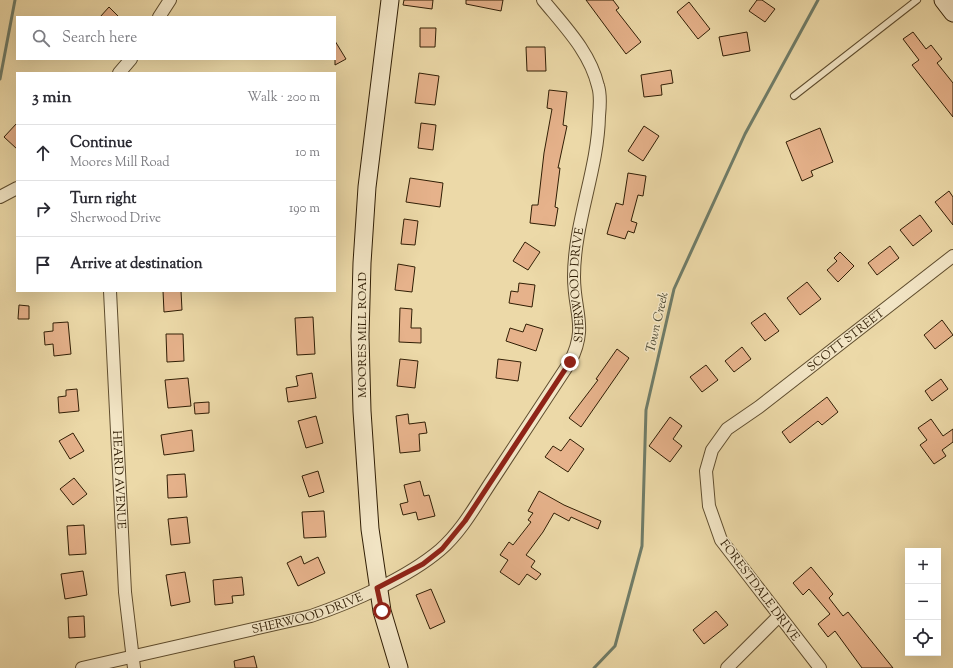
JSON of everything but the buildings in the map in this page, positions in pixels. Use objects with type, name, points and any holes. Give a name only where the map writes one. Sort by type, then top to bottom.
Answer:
[{"type":"street","points":[[160,16],[170,0]]},
{"type":"street","name":"MOORES MILL ROAD","points":[[390,0],[367,187],[360,336],[362,410],[370,529],[377,588],[382,611],[399,668]]},
{"type":"street","name":"SHERWOOD DRIVE","points":[[82,668],[133,662],[311,616],[377,588],[423,564],[442,549],[465,521],[575,351],[580,327],[574,278],[576,253],[599,130],[600,99],[598,86],[591,64],[578,43],[543,0]]},
{"type":"street","points":[[943,0],[953,13]]},
{"type":"street","points":[[120,72],[130,60]]},
{"type":"street","points":[[0,197],[16,189]]},
{"type":"street","name":"SCOTT STREET","points":[[736,421],[759,407],[953,256]]},
{"type":"street","name":"HEARD AVENUE","points":[[110,292],[125,592],[133,662]]},
{"type":"street","name":"FORESTDALE DRIVE","points":[[736,421],[727,429],[712,450],[708,460],[706,483],[709,506],[721,540],[820,668]]},
{"type":"street","points":[[727,668],[779,616]]},
{"type":"lane","points":[[794,96],[917,0]]},
{"type":"waterway","points":[[0,79],[15,0]]},
{"type":"waterway","name":"Town Creek","points":[[594,668],[615,646],[642,546],[646,410],[674,289],[745,134],[818,0]]},
{"type":"route","points":[[382,611],[377,588],[423,564],[442,549],[465,521],[570,362]]}]
